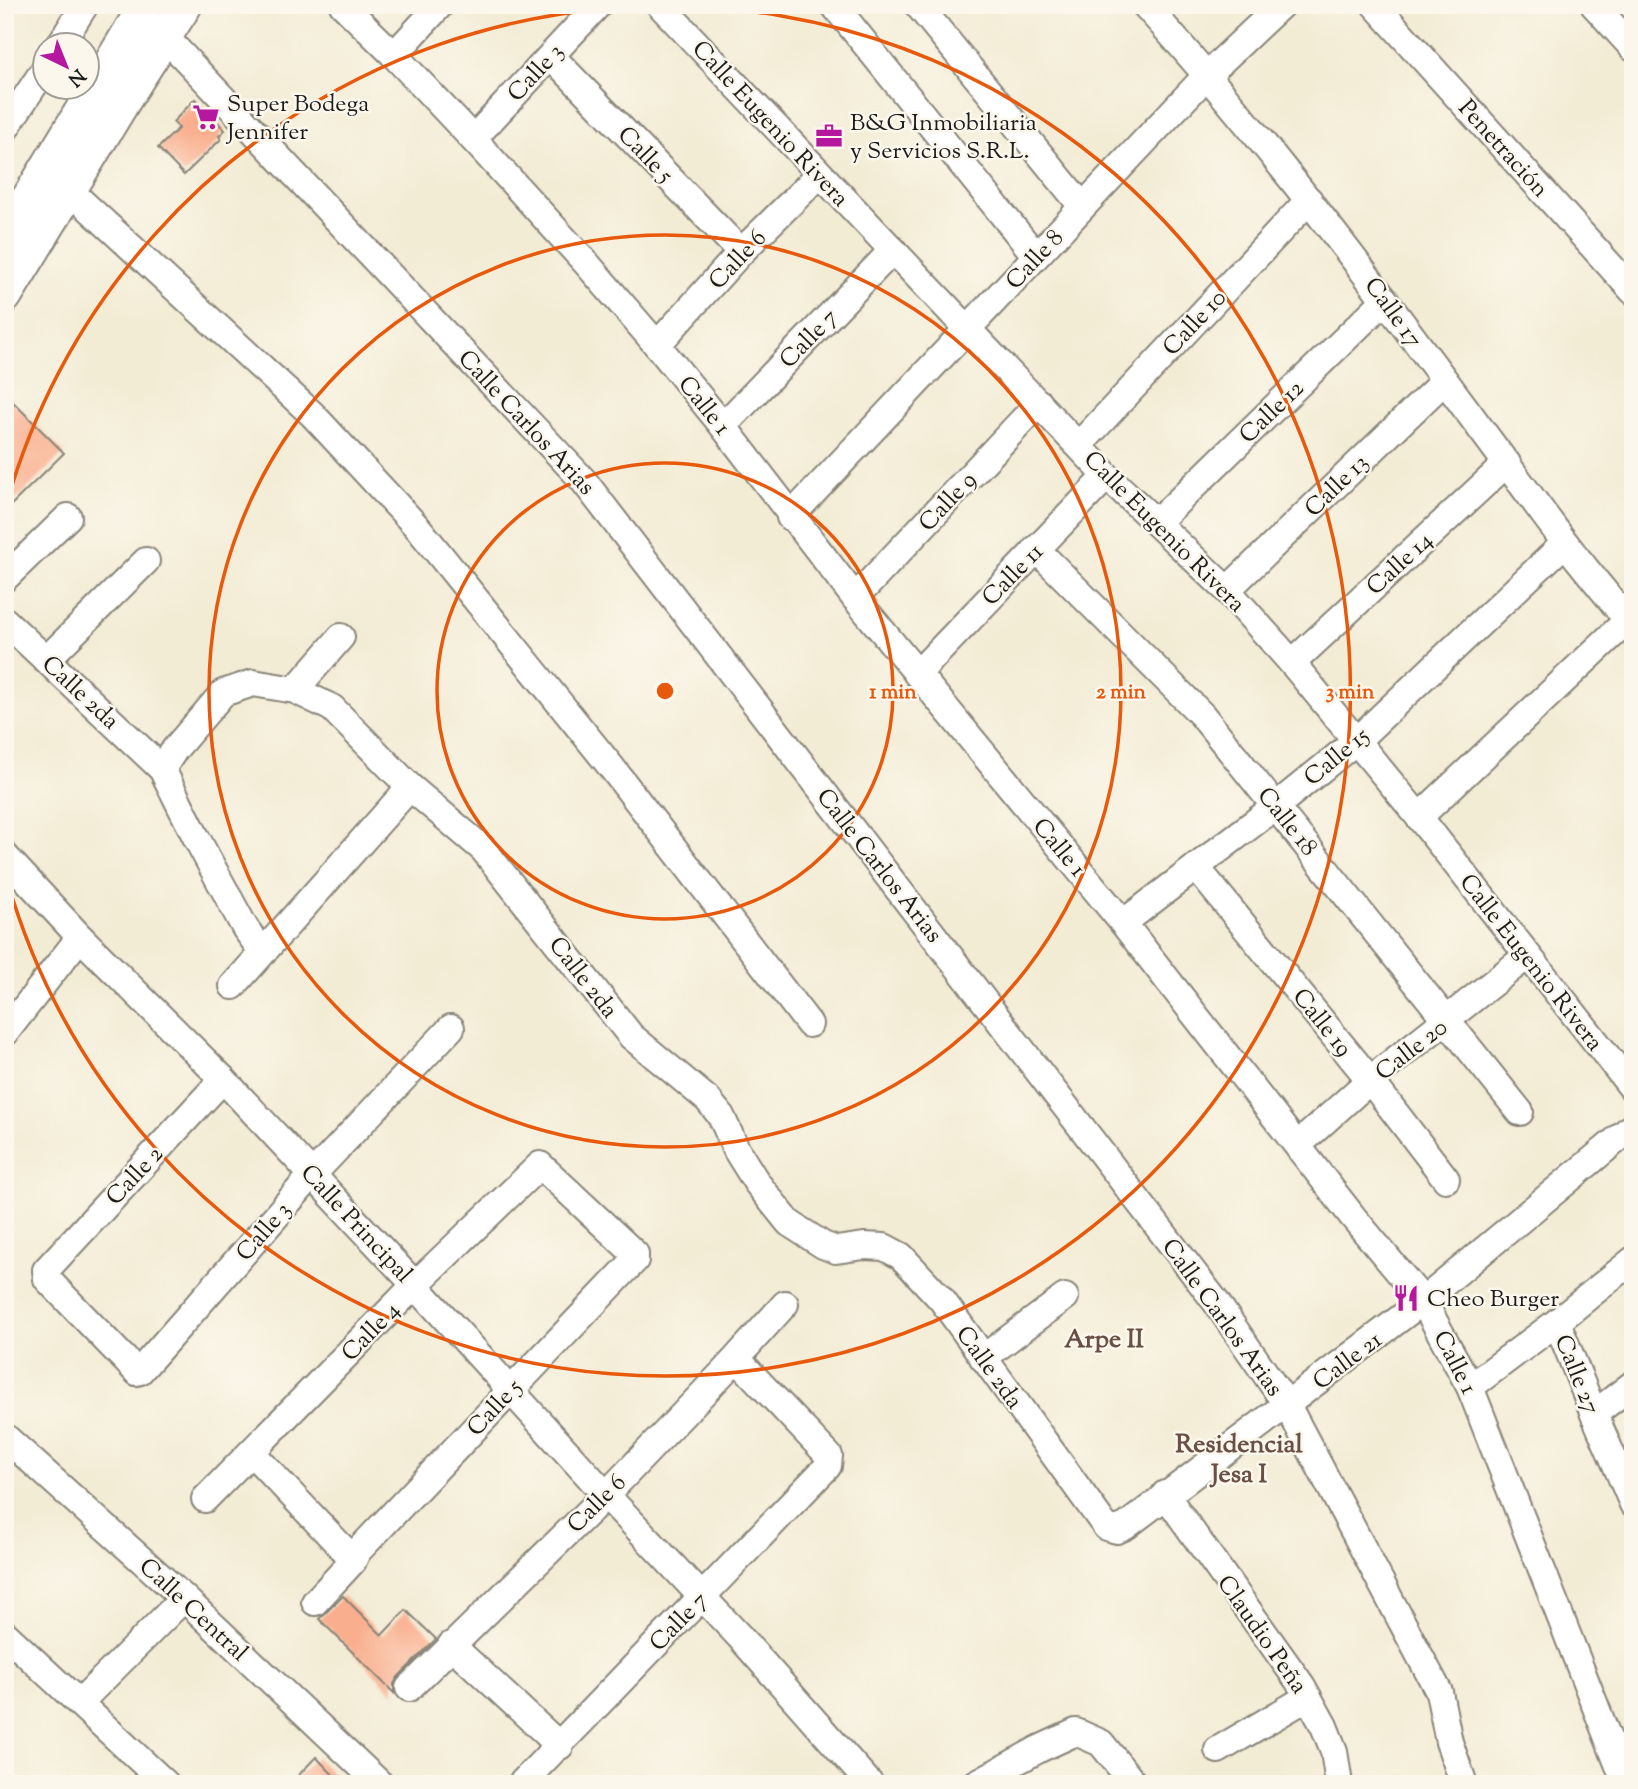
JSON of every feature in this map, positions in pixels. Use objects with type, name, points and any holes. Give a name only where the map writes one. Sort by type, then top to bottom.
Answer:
[{"type":"main road","points":[[5,296],[185,5]]},
{"type":"main road","points":[[8,224],[140,7]]},
{"type":"street","points":[[68,32],[85,5]]},
{"type":"street","name":"Calle 1","points":[[344,5],[473,139],[657,345],[723,426],[790,517],[1123,923],[1353,1217],[1423,1301],[1470,1387],[1626,1784]]},
{"type":"street","points":[[394,55],[440,5]]},
{"type":"street","name":"Calle 3","points":[[473,139],[598,5]]},
{"type":"street","name":"Calle Eugenio Rivera","points":[[660,5],[1107,476],[1227,590],[1292,663],[1419,817],[1633,1089]]},
{"type":"street","points":[[834,5],[1036,256]]},
{"type":"street","points":[[918,5],[1082,206]]},
{"type":"street","name":"Calle 17","points":[[1145,5],[1208,74],[1309,200],[1565,543],[1630,624]]},
{"type":"street","name":"Calle 8","points":[[790,517],[1208,74],[1281,5]]},
{"type":"street","name":"Penetración","points":[[1375,5],[1633,291]]},
{"type":"street","points":[[1594,5],[1633,48]]},
{"type":"street","name":"Calle Carlos Arias","points":[[165,37],[583,480],[1216,1301],[1287,1405],[1439,1692],[1449,1742],[1464,1784]]},
{"type":"street","name":"Calle 5","points":[[551,56],[741,252]]},
{"type":"street","points":[[5,129],[32,88]]},
{"type":"street","name":"Calle 6","points":[[657,345],[741,252],[819,175]]},
{"type":"street","points":[[70,191],[312,414],[419,528],[612,768],[809,1024]]},
{"type":"street","name":"Calle 10","points":[[1079,445],[1309,200]]},
{"type":"street","name":"Calle 7","points":[[723,426],[893,250]]},
{"type":"street","name":"Calle 12","points":[[1157,522],[1385,300]]},
{"type":"street","name":"Calle 13","points":[[1227,590],[1444,381]]},
{"type":"street","name":"Calle 9","points":[[855,598],[1039,403]]},
{"type":"street","name":"Calle 14","points":[[1292,663],[1507,463]]},
{"type":"street","name":"Calle 11","points":[[917,674],[1107,476]]},
{"type":"street","points":[[5,578],[68,517]]},
{"type":"street","name":"Calle 15","points":[[1123,923],[1356,741],[1565,543]]},
{"type":"street","name":"Calle 18","points":[[1036,549],[1202,715],[1520,1112]]},
{"type":"street","points":[[46,660],[146,561]]},
{"type":"street","name":"Calle 2da","points":[[5,621],[162,768],[223,693],[253,683],[295,690],[332,708],[410,787],[483,849],[631,1036],[708,1100],[721,1116],[737,1151],[757,1184],[789,1223],[823,1245],[836,1250],[864,1246],[884,1247],[901,1256],[942,1300],[1106,1527],[1117,1530]]},
{"type":"street","points":[[1419,817],[1630,624]]},
{"type":"street","points":[[295,690],[341,637]]},
{"type":"street","points":[[162,768],[239,917],[262,951]]},
{"type":"street","points":[[233,986],[410,787]]},
{"type":"street","name":"Calle Principal","points":[[5,856],[80,937],[223,1079],[313,1175],[702,1596],[870,1784]]},
{"type":"street","name":"Calle 19","points":[[1196,867],[1370,1080],[1447,1180]]},
{"type":"street","points":[[5,1033],[80,937]]},
{"type":"street","name":"Calle 20","points":[[1298,1145],[1370,1080],[1527,956]]},
{"type":"street","name":"Calle 3","points":[[134,1371],[140,1371],[313,1175],[451,1028]]},
{"type":"street","name":"Calle 2","points":[[134,1371],[47,1279],[46,1270],[223,1079]]},
{"type":"street","name":"Calle 21","points":[[1117,1530],[1126,1526],[1423,1301],[1630,1137]]},
{"type":"street","name":"Calle 4","points":[[205,1499],[415,1285],[538,1166],[541,1165],[635,1254]]},
{"type":"street","name":"Calle 5","points":[[315,1602],[353,1561],[352,1553],[512,1389],[635,1259],[635,1254]]},
{"type":"street","points":[[1470,1387],[1633,1261]]},
{"type":"street","points":[[983,1358],[1065,1297]]},
{"type":"street","name":"Calle 6","points":[[409,1688],[606,1495],[735,1362],[785,1304]]},
{"type":"street","name":"Calle 27","points":[[1557,1322],[1633,1504]]},
{"type":"street","name":"Calle 7","points":[[521,1784],[828,1466],[829,1456],[735,1362]]},
{"type":"street","points":[[1594,1414],[1633,1384]]},
{"type":"street","name":"Calle Central","points":[[5,1437],[184,1598],[380,1784]]},
{"type":"street","points":[[252,1453],[352,1553]]},
{"type":"street","name":"Claudio Peña","points":[[1165,1494],[1308,1697],[1334,1751],[1339,1784]]},
{"type":"street","points":[[80,1702],[184,1598]]},
{"type":"street","points":[[5,1634],[166,1784]]},
{"type":"street","points":[[452,1645],[560,1746]]},
{"type":"street","points":[[1218,1750],[1308,1697]]},
{"type":"street","points":[[975,1784],[1076,1732],[1101,1743],[1134,1784]]},
{"type":"building","points":[[195,99],[225,130],[219,136],[221,139],[184,175],[158,148],[179,128],[173,122]]},
{"type":"building","points":[[5,394],[64,453],[5,511]]},
{"type":"building","points":[[343,1596],[382,1635],[406,1610],[436,1639],[398,1677],[394,1684],[394,1693],[319,1619]]},
{"type":"building","points":[[316,1757],[342,1784],[290,1784]]},
{"type":"place","name":"Super Bodega Jennifer","points":[[206,117]]},
{"type":"place","name":"B&G Inmobiliaria y Servicios S.R.L.","points":[[829,136]]},
{"type":"place","name":"Cheo Burger","points":[[1406,1298]]},
{"type":"district","name":"Arpe II","points":[[1104,1338]]},
{"type":"district","name":"Residencial Jesa I","points":[[1239,1458]]}]
